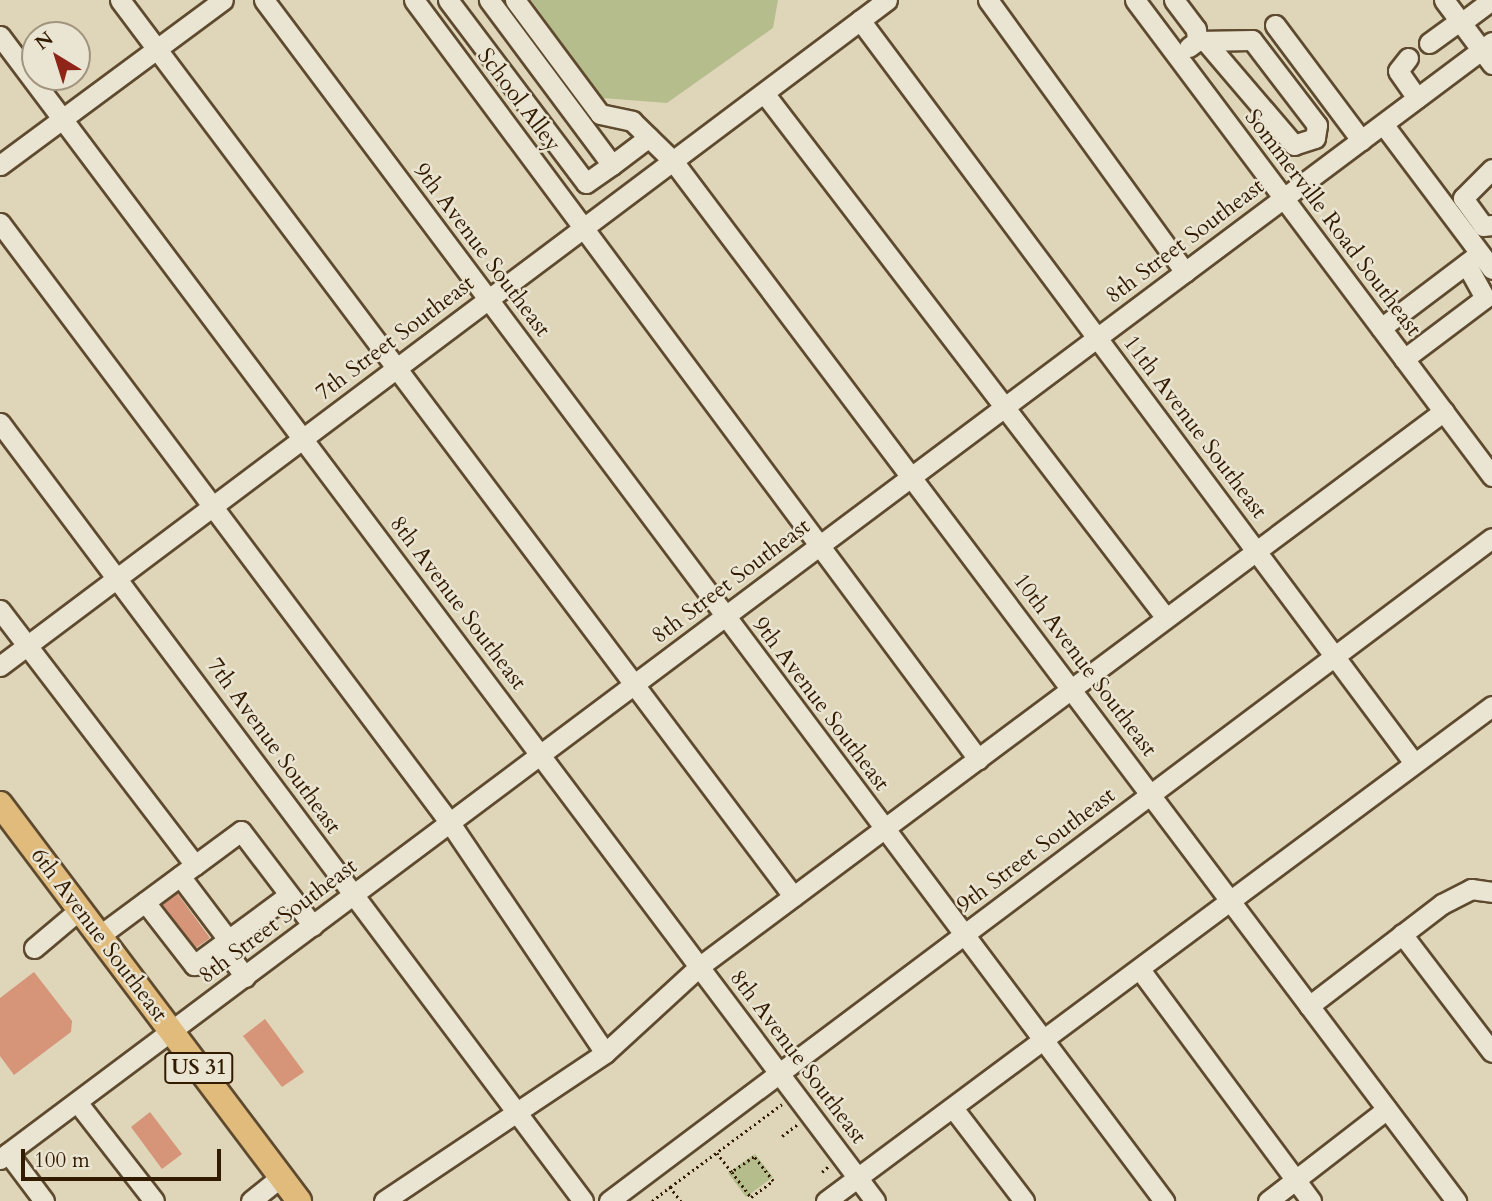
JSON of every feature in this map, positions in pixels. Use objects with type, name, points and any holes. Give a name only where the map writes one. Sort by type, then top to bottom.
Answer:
[{"type":"main road","name":"6th Avenue Southeast","points":[[0,804],[299,1201]]},
{"type":"street","points":[[120,0],[793,897]]},
{"type":"street","points":[[0,166],[223,0]]},
{"type":"street","name":"9th Avenue Southeast","points":[[264,0],[1164,1201]]},
{"type":"street","name":"School Alley","points":[[414,0],[978,759]]},
{"type":"street","points":[[448,0],[586,183],[649,136]]},
{"type":"street","points":[[489,0],[611,165]]},
{"type":"street","name":"10th Avenue Southeast","points":[[515,0],[600,114],[632,121],[673,161],[1072,689],[1153,792],[1232,903],[1456,1201]]},
{"type":"street","name":"7th Street Southeast","points":[[0,666],[887,0]]},
{"type":"street","points":[[988,0],[1185,272]]},
{"type":"street","name":"Sommerville Road Southeast","points":[[1135,0],[1492,476]]},
{"type":"street","points":[[1174,0],[1202,42],[1294,145],[1315,138],[1317,125],[1252,40],[1202,42],[1176,56]]},
{"type":"street","points":[[1444,0],[1488,52]]},
{"type":"street","points":[[1429,43],[1492,0]]},
{"type":"street","name":"11th Avenue Southeast","points":[[860,20],[1337,654],[1414,763]]},
{"type":"street","points":[[1275,24],[1361,140]]},
{"type":"street","name":"8th Avenue Southeast","points":[[0,36],[781,1072],[875,1201]]},
{"type":"street","name":"8th Street Southeast","points":[[4,1156],[1417,98],[1488,52]]},
{"type":"street","points":[[1408,58],[1398,71],[1417,98]]},
{"type":"street","points":[[764,93],[1166,618]]},
{"type":"street","points":[[1383,124],[1479,262],[1485,298],[1405,359]]},
{"type":"street","points":[[1492,169],[1463,198],[1483,226],[1492,225]]},
{"type":"street","points":[[0,223],[450,822],[605,1053]]},
{"type":"street","points":[[1381,328],[1479,262]]},
{"type":"street","points":[[384,1201],[605,1053],[700,966],[1444,411]]},
{"type":"street","name":"7th Avenue Southeast","points":[[0,422],[583,1201]]},
{"type":"street","name":"9th Street Southeast","points":[[609,1201],[1492,538]]},
{"type":"street","points":[[0,610],[188,870],[245,976]]},
{"type":"street","points":[[826,1201],[1141,971],[1492,706]]},
{"type":"street","points":[[99,936],[241,831],[313,926]]},
{"type":"street","points":[[1309,1006],[1402,934],[1471,889],[1492,892]]},
{"type":"street","points":[[145,902],[194,965],[227,945],[289,895]]},
{"type":"street","points":[[34,948],[79,910]]},
{"type":"street","points":[[1402,934],[1492,1052]]},
{"type":"street","points":[[1141,971],[1311,1201]]},
{"type":"street","points":[[77,1102],[154,1201]]},
{"type":"street","points":[[953,1108],[1024,1201]]},
{"type":"street","points":[[1268,1201],[1387,1109]]},
{"type":"street","points":[[4,1156],[44,1201]]},
{"type":"street","points":[[251,1201],[281,1177]]},
{"type":"path","points":[[652,1201],[782,1104]]},
{"type":"path","points":[[717,1153],[751,1197],[773,1181],[754,1157],[732,1172]]},
{"type":"path","points":[[670,1187],[681,1201]]},
{"type":"green space","points":[[531,0],[778,0],[773,28],[667,103],[602,98]]},
{"type":"green space","points":[[755,1154],[773,1177],[746,1197],[728,1173]]},
{"type":"building","points":[[177,893],[210,938],[196,948],[162,904]]},
{"type":"building","points":[[34,972],[72,1021],[71,1032],[14,1075],[0,1056],[0,998]]},
{"type":"building","points":[[265,1019],[304,1072],[282,1087],[243,1036]]},
{"type":"building","points":[[150,1112],[182,1154],[162,1169],[131,1127]]}]
